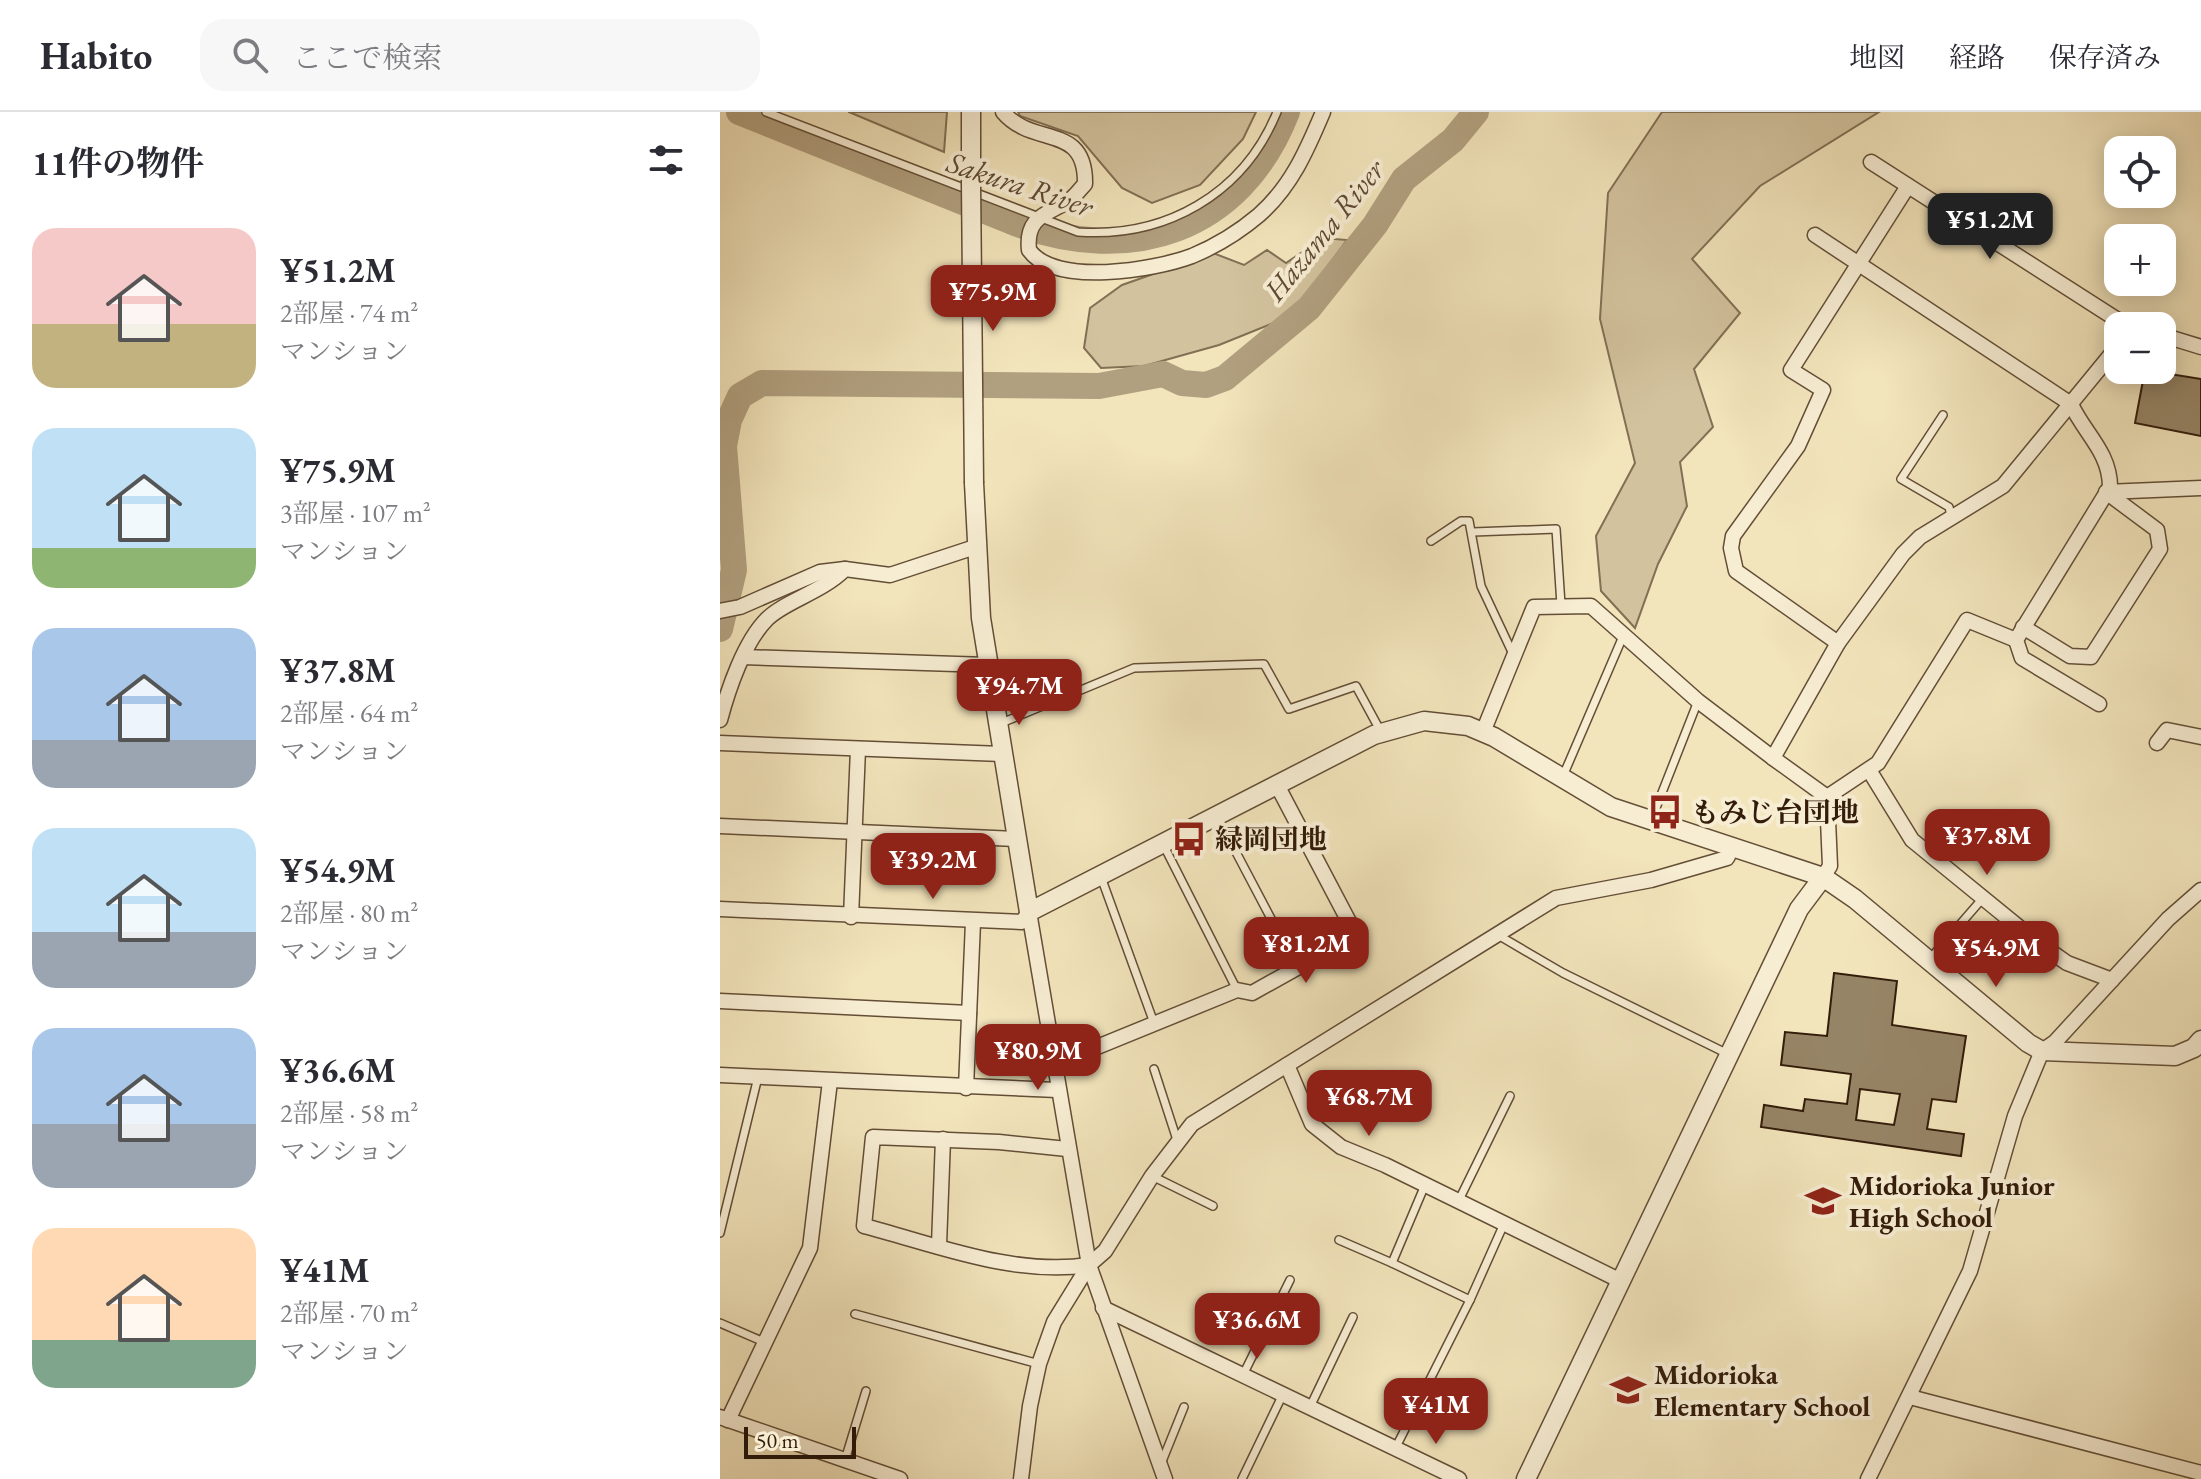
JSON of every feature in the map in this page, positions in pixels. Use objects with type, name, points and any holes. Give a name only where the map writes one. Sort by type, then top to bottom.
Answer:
[{"type":"street","points":[[971,112],[975,547],[987,665],[1089,1265],[1163,1472]]},
{"type":"street","points":[[1003,112],[1015,125],[1032,134],[1069,143],[1084,162],[1085,184],[1072,199],[1038,219],[1028,241],[1033,256],[1044,264],[1084,271],[1151,267],[1189,257],[1218,244],[1276,198],[1306,155],[1323,112]]},
{"type":"street","points":[[1871,162],[2105,312]]},
{"type":"street","points":[[1838,643],[1736,571],[1731,548],[1733,536],[1781,471],[1812,421],[1823,390],[1791,370],[1908,186]]},
{"type":"street","points":[[1815,235],[2071,404],[2079,422],[2098,444],[2110,470],[2106,492],[2020,634],[2022,658],[2099,704]]},
{"type":"street","points":[[2176,339],[2201,347]]},
{"type":"street","points":[[1773,758],[1838,643],[1903,554],[1920,537],[2003,486],[2104,363]]},
{"type":"street","points":[[2106,492],[2201,488]]},
{"type":"street","points":[[1827,797],[1878,763],[1967,620],[2020,634],[2070,656],[2091,657],[2160,549],[2157,530],[2106,492]]},
{"type":"street","points":[[720,611],[740,607],[820,572],[845,569],[890,575],[975,547]]},
{"type":"street","points":[[720,720],[727,692],[743,657],[767,619],[828,586],[845,569]]},
{"type":"street","points":[[1483,732],[1534,607],[1591,606],[1698,701],[1827,797]]},
{"type":"street","points":[[743,657],[987,665]]},
{"type":"street","points":[[720,909],[1022,922],[1029,912],[1381,732],[1407,724],[1437,721],[1483,732],[1587,796],[1651,821],[1823,877],[2028,1043],[2042,1051],[2175,1056],[2201,1040]]},
{"type":"street","points":[[2157,743],[2167,730],[2201,737]]},
{"type":"street","points":[[720,743],[1002,754]]},
{"type":"street","points":[[851,917],[858,749]]},
{"type":"street","points":[[1869,770],[1912,840],[2067,963],[2112,980]]},
{"type":"street","points":[[1053,1065],[1237,990],[1252,993],[1356,935],[1277,785]]},
{"type":"street","points":[[1526,1479],[1799,909],[1830,866],[1827,797]]},
{"type":"street","points":[[720,826],[1016,839]]},
{"type":"street","points":[[1021,1479],[1039,1364],[1054,1322],[1089,1265],[1105,1251],[1152,1176],[1192,1124],[1556,898],[1651,880],[1727,858],[1733,846]]},
{"type":"street","points":[[1868,1479],[1970,1271],[2015,1116],[2042,1051],[2055,1042],[2168,919],[2201,890]]},
{"type":"street","points":[[966,1088],[973,922]]},
{"type":"street","points":[[720,1001],[969,1013]]},
{"type":"street","points":[[1287,1065],[1312,1124],[1341,1147],[1619,1280]]},
{"type":"street","points":[[720,1075],[1057,1090]]},
{"type":"street","points":[[830,1081],[810,1248],[724,1419],[900,1479]]},
{"type":"street","points":[[1067,1149],[873,1137],[864,1226],[939,1245],[992,1263],[1069,1268],[1089,1265]]},
{"type":"street","points":[[939,1245],[943,1139]]},
{"type":"street","points":[[1103,1308],[1459,1479]]},
{"type":"street","points":[[1910,1397],[2201,1473]]},
{"type":"lane","points":[[766,112],[1038,219],[1078,232],[1098,233],[1134,231],[1174,219],[1213,196],[1242,169],[1265,138],[1277,112]]},
{"type":"lane","points":[[1943,415],[1901,479],[1949,507],[1951,516]]},
{"type":"lane","points":[[1431,541],[1461,521],[1469,521],[1481,586],[1515,657]]},
{"type":"lane","points":[[1473,532],[1556,529],[1561,605]]},
{"type":"lane","points":[[1561,780],[1624,634]]},
{"type":"lane","points":[[997,725],[1134,668],[1264,664],[1289,709],[1356,686],[1381,732]]},
{"type":"lane","points":[[1651,821],[1698,701]]},
{"type":"lane","points":[[1217,816],[1297,968]]},
{"type":"lane","points":[[1163,844],[1237,990]]},
{"type":"lane","points":[[1100,875],[1154,1023]]},
{"type":"lane","points":[[1928,960],[1983,898]]},
{"type":"lane","points":[[1496,934],[1563,973],[1730,1055]]},
{"type":"lane","points":[[1154,1069],[1177,1140]]},
{"type":"lane","points":[[720,1233],[758,1077]]},
{"type":"lane","points":[[1458,1202],[1510,1096]]},
{"type":"lane","points":[[1152,1176],[1213,1206]]},
{"type":"lane","points":[[1392,1263],[1425,1185]]},
{"type":"lane","points":[[1396,1447],[1470,1300],[1503,1226]]},
{"type":"lane","points":[[1339,1240],[1470,1300]]},
{"type":"lane","points":[[1243,1375],[1290,1280]]},
{"type":"lane","points":[[855,1314],[1039,1364]]},
{"type":"lane","points":[[1310,1407],[1353,1317]]},
{"type":"lane","points":[[720,1323],[764,1342]]},
{"type":"lane","points":[[845,1460],[866,1391]]},
{"type":"lane","points":[[1242,1479],[1283,1394]]},
{"type":"lane","points":[[1163,1472],[1184,1407]]},
{"type":"shaded area","points":[[849,112],[947,112],[944,152]]},
{"type":"shaded area","points":[[1018,112],[1256,112],[1243,139],[1200,185],[1152,203],[1122,188],[1078,136],[1020,116]]},
{"type":"shaded area","points":[[1662,112],[1879,112],[1760,186],[1692,259],[1740,313],[1694,369],[1713,427],[1680,462],[1687,506],[1658,564],[1635,628],[1601,591],[1596,536],[1635,463],[1600,319],[1608,193]]},
{"type":"shaded area","points":[[1323,238],[1347,240],[1291,316],[1219,345],[1144,366],[1101,368],[1084,348],[1090,308],[1122,285],[1213,253],[1244,265],[1267,250],[1286,263]]},
{"type":"building","points":[[2176,375],[2201,379],[2201,436],[2135,423],[2142,384],[2176,384]]},
{"type":"building","points":[[1834,973],[1897,981],[1892,1025],[1966,1036],[1956,1102],[1932,1099],[1927,1129],[1964,1134],[1961,1156],[1761,1127],[1764,1105],[1803,1111],[1805,1099],[1847,1104],[1851,1074],[1781,1065],[1785,1032],[1827,1036]],"holes":[[[1860,1089],[1900,1094],[1894,1125],[1856,1120]]]},
{"type":"waterway","name":"Sakura River","points":[[739,112],[1015,223],[1058,235],[1100,241],[1140,238],[1177,229],[1211,211],[1241,186],[1267,153],[1287,112]]},
{"type":"waterway","name":"Hazama River","points":[[720,629],[734,570],[724,446],[729,420],[740,396],[762,383],[1099,386],[1163,374],[1182,383],[1206,385],[1225,378],[1309,308],[1375,225],[1404,179],[1453,140],[1476,112]]},
{"type":"place","name":"もみじ台団地","points":[[1665,812]]},
{"type":"place","name":"緑岡団地","points":[[1189,839]]},
{"type":"place","name":"Midorioka Junior High School","points":[[1823,1201]]},
{"type":"place","name":"Midorioka Elementary School","points":[[1628,1390]]}]
